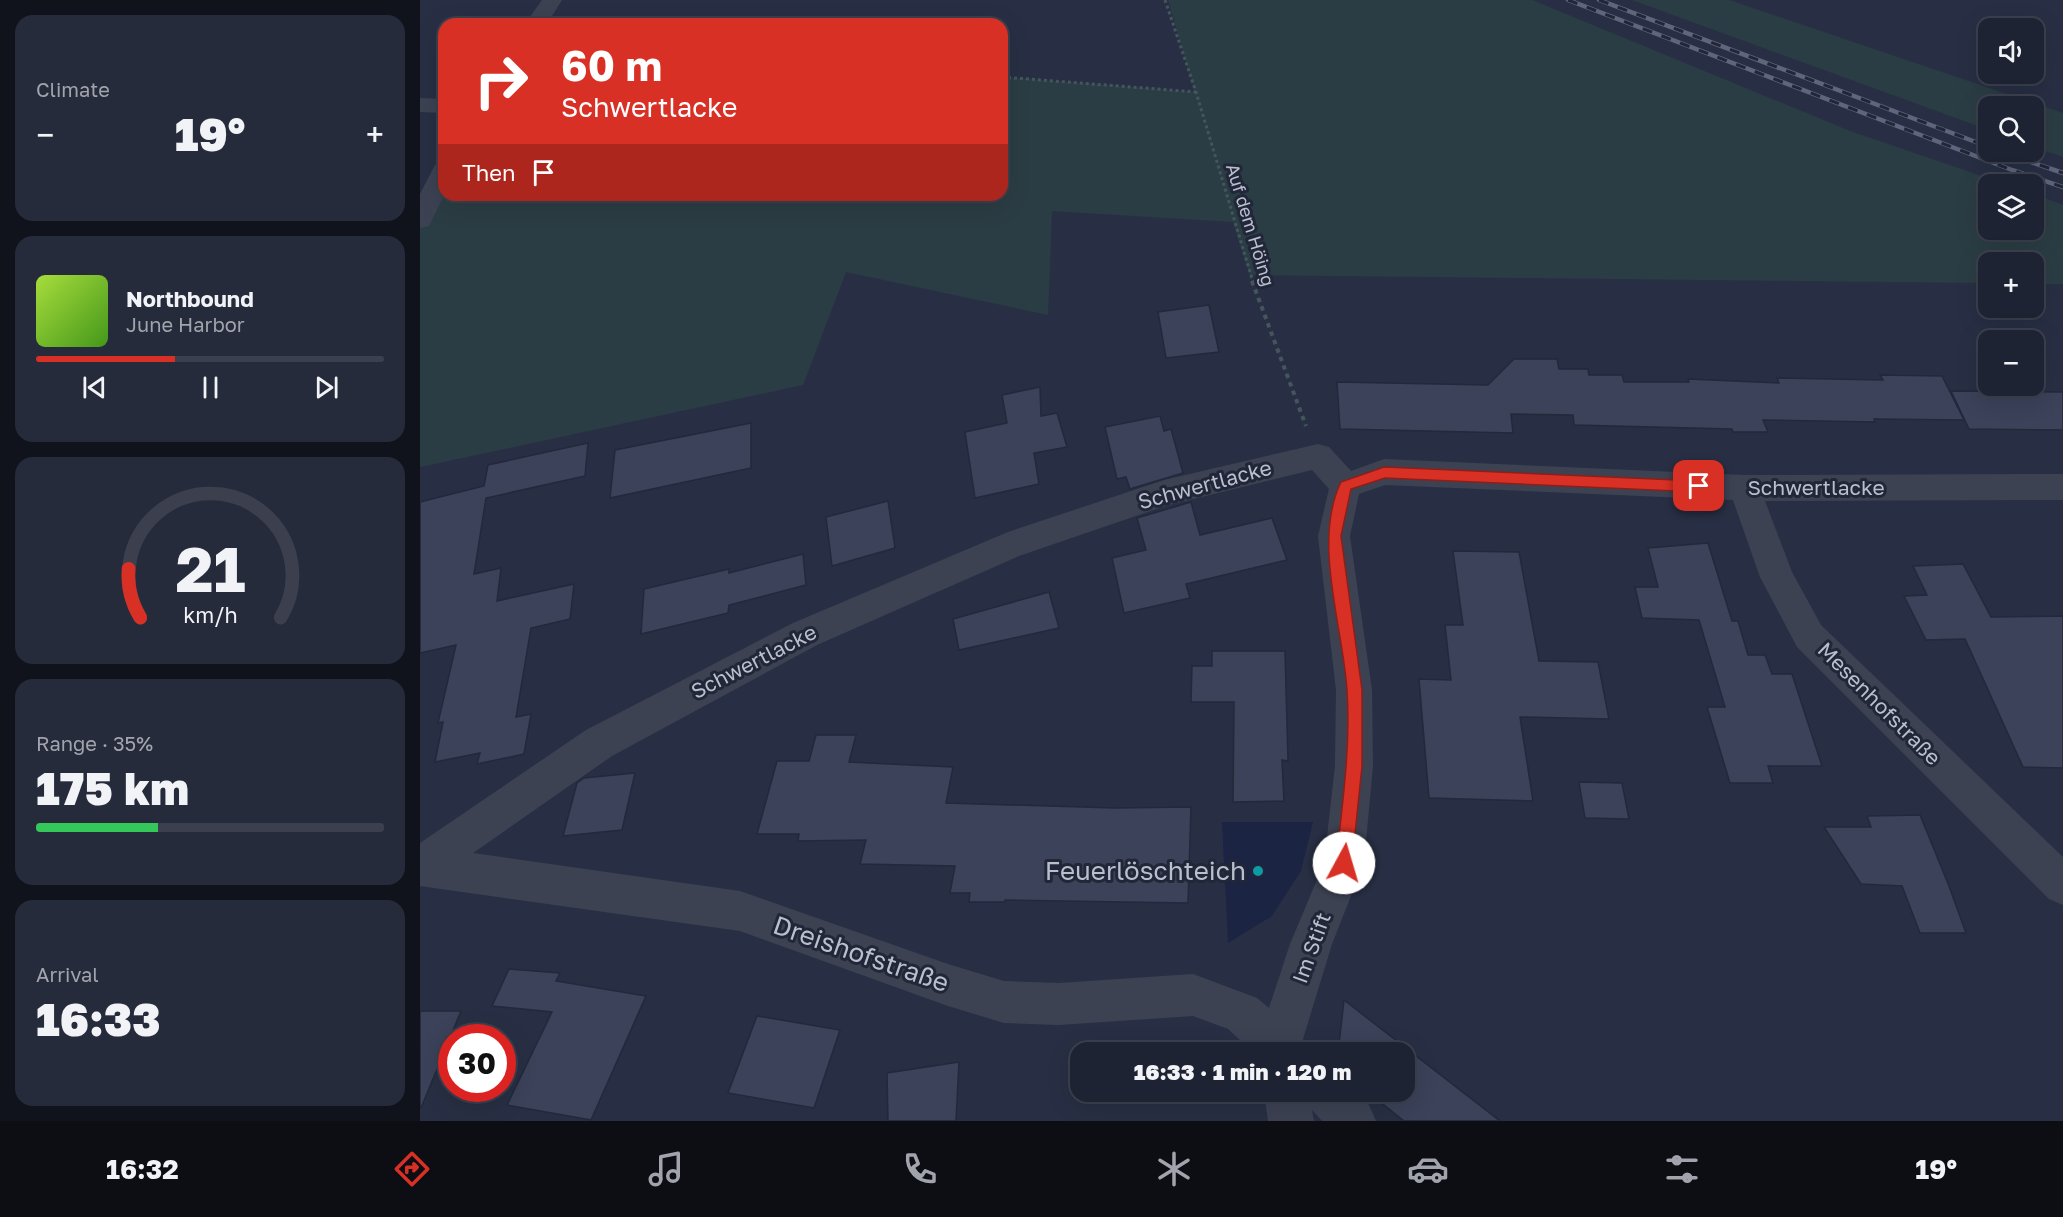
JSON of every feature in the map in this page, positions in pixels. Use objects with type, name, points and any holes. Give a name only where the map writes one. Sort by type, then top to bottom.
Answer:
[{"type":"street","points":[[540,18],[552,0]]},
{"type":"street","points":[[420,105],[438,106]]},
{"type":"street","points":[[420,220],[438,182]]},
{"type":"street","points":[[1318,456],[1345,486]]},
{"type":"street","name":"Schwertlacke","points":[[421,866],[599,743],[805,634],[1008,546],[1164,493],[1318,456]]},
{"type":"street","name":"Schwertlacke","points":[[1345,486],[1384,472],[1744,488],[2063,487]]},
{"type":"street","name":"Im Stift","points":[[1284,1042],[1311,944],[1344,863],[1354,766],[1354,690],[1334,536],[1345,486]]},
{"type":"street","name":"Mesenhofstraße","points":[[1744,488],[1777,577],[1809,636],[2063,885]]},
{"type":"street","name":"Dreishofstraße","points":[[421,866],[740,911],[948,985],[1004,1002],[1059,1004],[1192,995],[1242,1013],[1273,1042]]},
{"type":"street","points":[[1288,1102],[1291,1121]]},
{"type":"street","points":[[1335,1102],[1353,1121]]},
{"type":"path","name":"Auf dem Höing","points":[[1165,0],[1196,92],[1250,275],[1318,456]]},
{"type":"path","points":[[1008,77],[1196,92]]},
{"type":"shaded area","points":[[1168,0],[1532,0],[1850,131],[1978,175],[1978,240],[2044,240],[2044,198],[2063,205],[2063,284],[2044,284],[2044,252],[1978,252],[1978,283],[1250,275],[1233,222],[1052,211],[1048,315],[846,272],[803,385],[420,467],[420,220],[438,201],[1008,201],[1008,77],[1195,92]]},
{"type":"shaded area","points":[[1632,0],[1729,0],[2013,96],[1978,96],[1978,126]]},
{"type":"shaded area","points":[[2044,107],[2063,113],[2063,157],[2044,150]]},
{"type":"water","points":[[1222,822],[1313,822],[1301,871],[1272,916],[1228,943]]},
{"type":"building","points":[[1209,305],[1219,352],[1166,358],[1158,312]]},
{"type":"building","points":[[1514,359],[1557,359],[1559,369],[1588,369],[1589,375],[1622,375],[1624,382],[1689,382],[1688,379],[1779,383],[1777,378],[1883,380],[1880,375],[1942,376],[1964,420],[1874,419],[1875,422],[1763,420],[1768,432],[1733,432],[1732,429],[1574,425],[1573,415],[1511,414],[1513,433],[1340,429],[1337,382],[1488,385]]},
{"type":"building","points":[[1040,387],[1041,416],[1057,413],[1067,447],[1034,453],[1039,484],[975,498],[965,432],[1007,423],[1002,395]]},
{"type":"building","points":[[1951,391],[1978,391],[1978,396],[2044,396],[2044,392],[2063,392],[2063,430],[1969,429]]},
{"type":"building","points":[[1160,416],[1164,431],[1171,429],[1183,473],[1130,489],[1126,477],[1117,479],[1105,427]]},
{"type":"building","points":[[751,423],[751,468],[610,498],[615,450]]},
{"type":"building","points":[[588,443],[585,476],[486,498],[474,574],[501,568],[497,601],[574,584],[570,619],[531,628],[516,717],[531,714],[524,754],[477,764],[480,753],[435,762],[443,722],[438,723],[456,645],[420,653],[420,502],[484,486],[488,465]]},
{"type":"building","points":[[888,501],[895,548],[832,566],[826,517]]},
{"type":"building","points":[[1191,502],[1200,535],[1272,518],[1287,560],[1186,584],[1190,598],[1124,613],[1112,558],[1146,550],[1137,518]]},
{"type":"building","points":[[1708,543],[1732,621],[1738,621],[1748,655],[1765,655],[1772,674],[1792,674],[1822,766],[1768,766],[1773,783],[1730,783],[1707,707],[1725,707],[1699,620],[1642,618],[1635,587],[1658,587],[1648,548]]},
{"type":"building","points":[[1453,551],[1519,552],[1539,661],[1598,662],[1609,719],[1520,717],[1533,801],[1429,798],[1419,679],[1451,680],[1445,625],[1463,625]]},
{"type":"building","points":[[803,554],[806,585],[729,605],[728,613],[641,634],[644,589],[729,569],[729,573]]},
{"type":"building","points":[[1963,564],[1991,617],[2063,616],[2063,768],[2023,767],[1965,639],[1926,640],[1904,596],[1927,595],[1913,566]]},
{"type":"building","points":[[1049,592],[1059,628],[959,650],[953,619]]},
{"type":"building","points":[[1212,651],[1285,651],[1288,761],[1282,760],[1284,801],[1233,802],[1234,702],[1191,702],[1192,666],[1212,666]]},
{"type":"building","points":[[816,735],[856,735],[849,762],[953,767],[946,803],[1115,808],[1191,807],[1188,903],[1005,900],[1005,902],[969,902],[970,893],[950,893],[955,866],[860,864],[866,840],[798,841],[799,834],[757,834],[777,761],[809,761]]},
{"type":"building","points":[[635,773],[622,830],[563,836],[577,783],[584,778]]},
{"type":"building","points":[[1579,782],[1622,783],[1629,819],[1585,818]]},
{"type":"building","points":[[1920,815],[1966,933],[1920,933],[1902,886],[1861,884],[1824,827],[1871,827],[1867,816]]},
{"type":"building","points":[[509,969],[560,973],[556,981],[646,996],[591,1120],[507,1105],[508,1102],[516,1102],[516,1086],[552,1012],[492,1006]]},
{"type":"building","points":[[1344,1000],[1398,1042],[1339,1042]]},
{"type":"building","points":[[420,1011],[461,1011],[456,1024],[438,1024],[438,1067],[420,1108]]},
{"type":"building","points":[[757,1016],[840,1030],[814,1108],[728,1093]]},
{"type":"building","points":[[1415,1055],[1500,1121],[1404,1121],[1380,1102],[1415,1102]]},
{"type":"building","points":[[959,1062],[956,1121],[888,1121],[887,1073]]},
{"type":"railway","points":[[1568,0],[2012,170],[2063,187]]},
{"type":"railway","points":[[1599,0],[1978,143]]},
{"type":"railway","points":[[2031,162],[2063,173]]},
{"type":"place","name":"Feuerlöschteich","points":[[1258,871]]},
{"type":"route","points":[[1344,863],[1354,766],[1354,690],[1334,536],[1345,486],[1384,472],[1699,486]]}]
